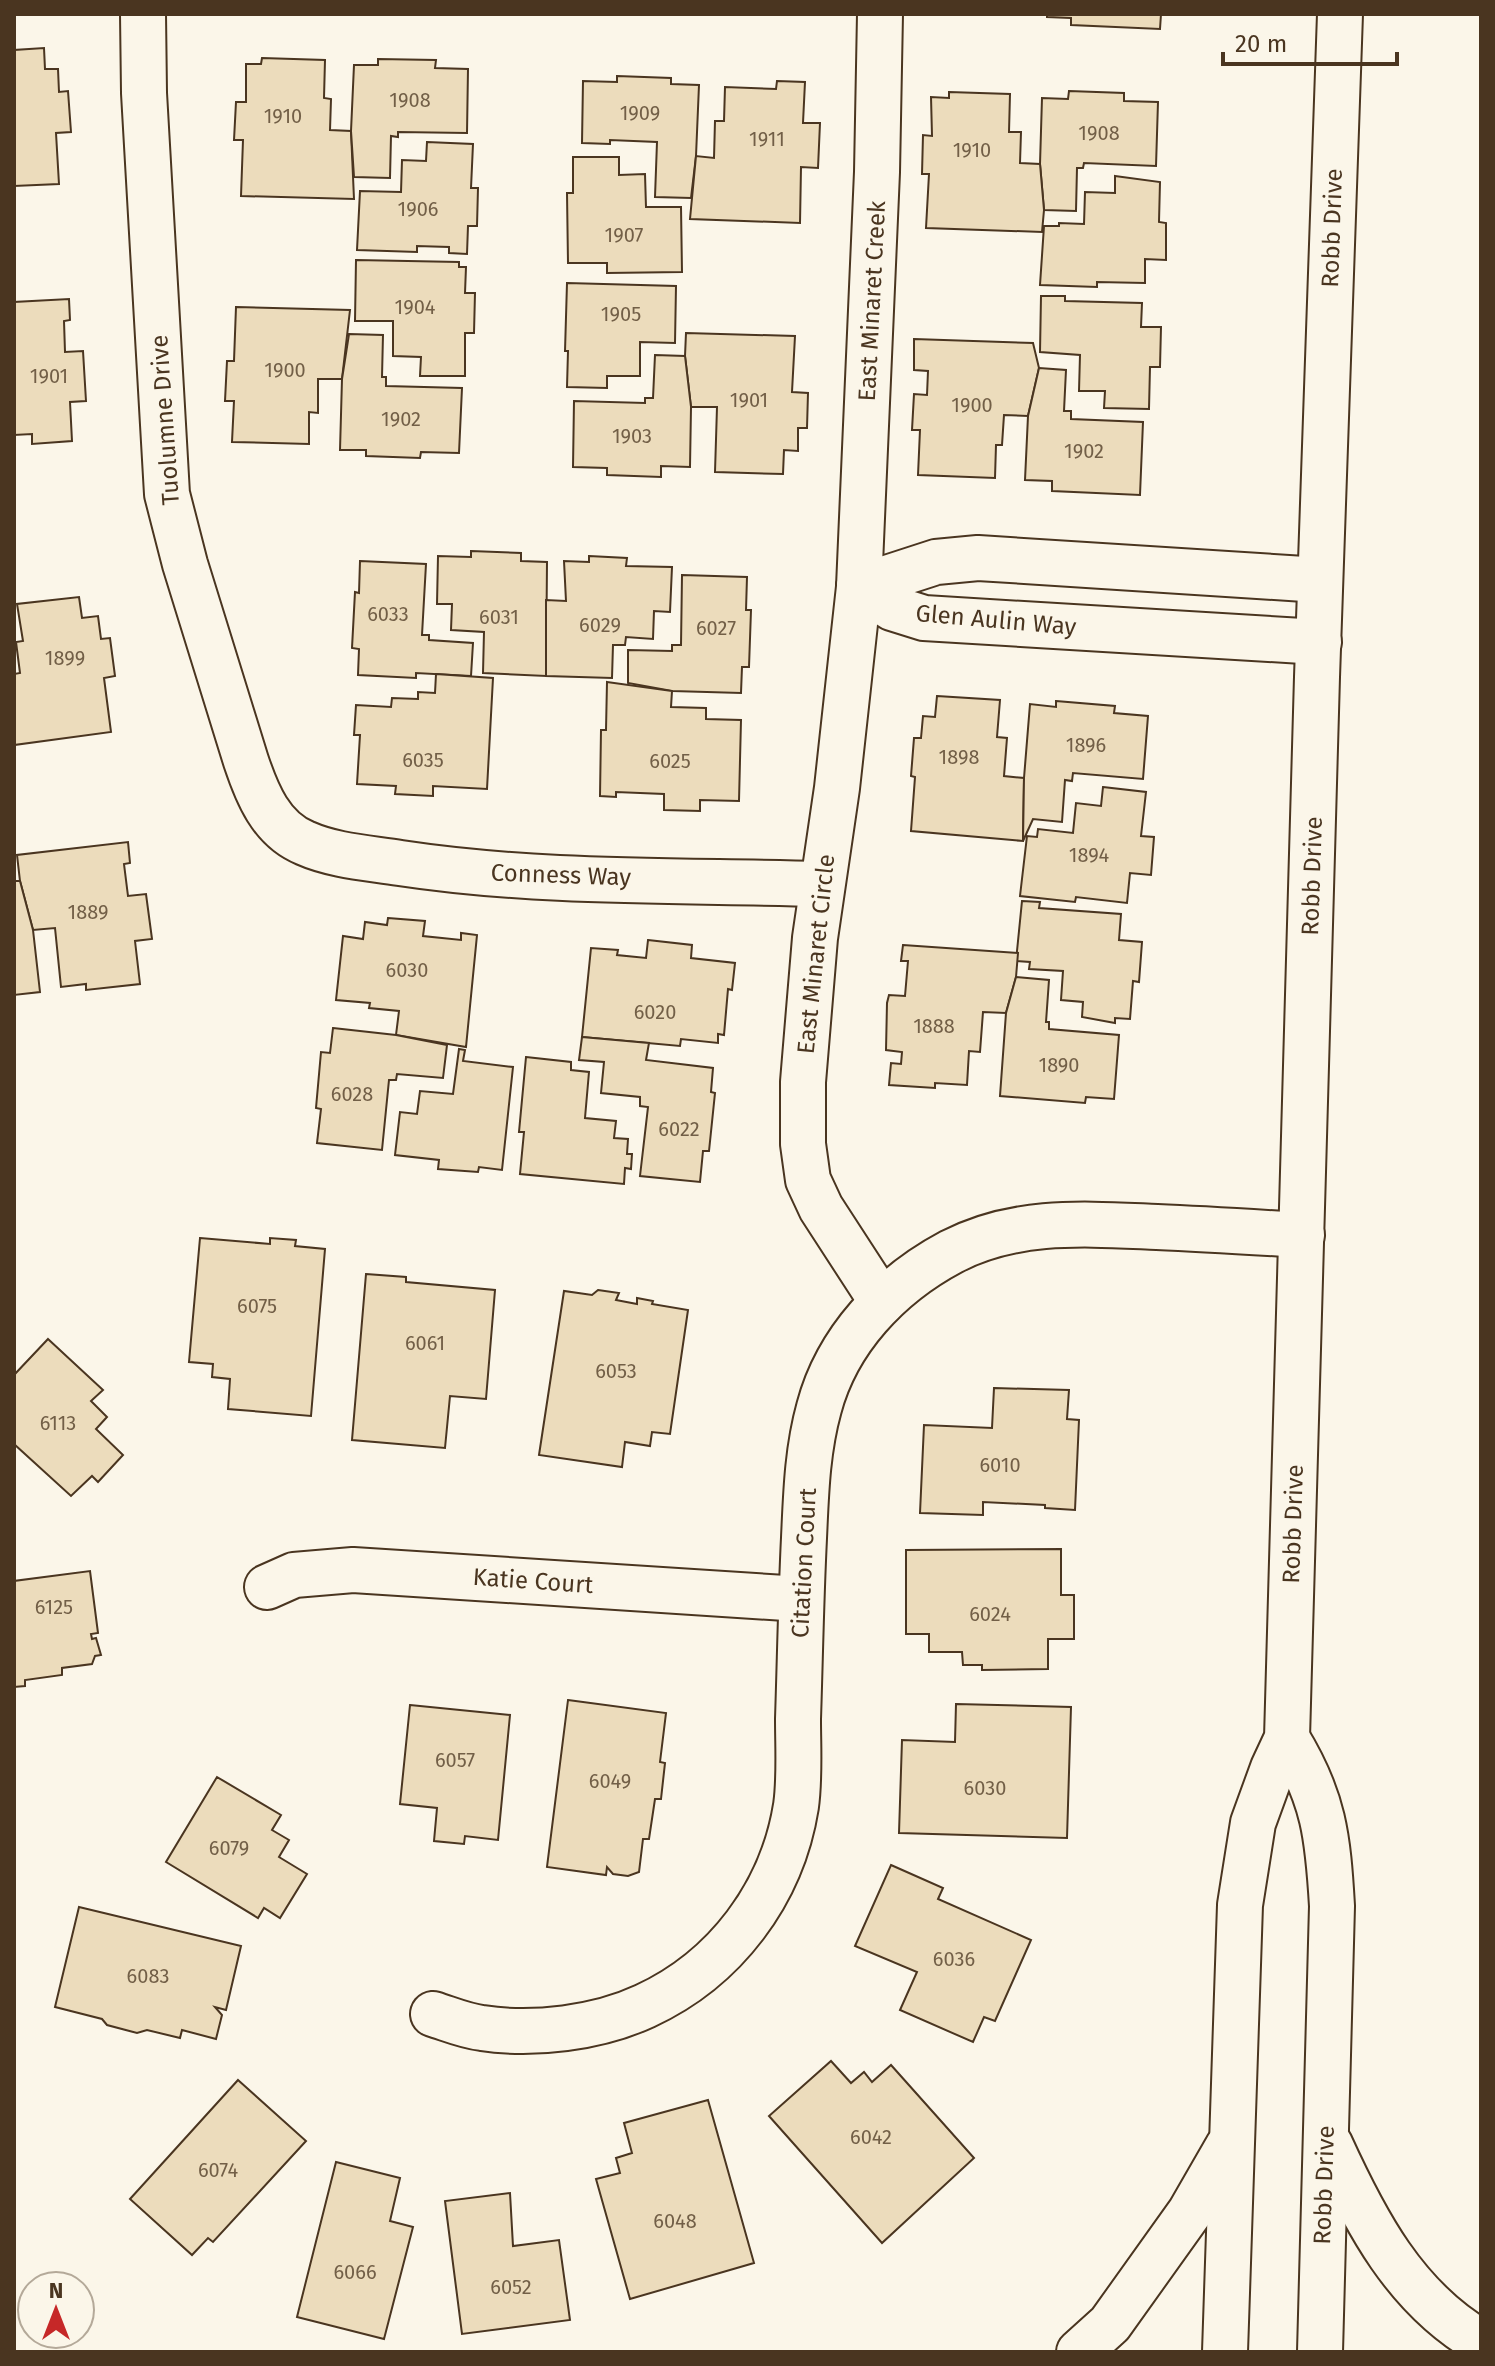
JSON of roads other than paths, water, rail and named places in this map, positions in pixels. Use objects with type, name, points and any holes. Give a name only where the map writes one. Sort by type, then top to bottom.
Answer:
[{"type":"main road","name":"Tuolumne Drive","points":[[143,14],[144,93],[167,494],[185,564],[255,787],[273,819],[303,843]]},
{"type":"main road","name":"East Minaret Creek","points":[[859,587],[877,172],[880,14]]},
{"type":"main road","name":"Robb Drive","points":[[1225,2352],[1240,1905],[1253,1823],[1287,1738],[1320,580],[1340,14]]},
{"type":"main road","name":"Glen Aulin Way","points":[[859,587],[936,562],[978,558],[1320,580]]},
{"type":"main road","name":"Glen Aulin Way","points":[[859,587],[892,608],[924,618],[1319,642]]},
{"type":"main road","name":"East Minaret Circle","points":[[859,587],[837,788],[821,884],[803,1082],[803,1144],[808,1180],[821,1208],[882,1302]]},
{"type":"main road","name":"Conness Way","points":[[303,843],[342,854],[522,876],[821,884]]},
{"type":"main road","name":"Citation Court","points":[[433,2014],[481,2028],[508,2030],[606,2021],[658,2000],[706,1968],[724,1953],[751,1918],[772,1884],[796,1803],[801,1599],[809,1456],[819,1407],[844,1349],[882,1302],[924,1268],[952,1252],[1007,1231],[1035,1226],[1110,1225],[1302,1235]]},
{"type":"main road","name":"Katie Court","points":[[267,1587],[294,1575],[353,1570],[801,1599]]},
{"type":"main road","name":"Robb Drive","points":[[1287,1738],[1305,1768],[1320,1804],[1332,1906],[1320,2352]]},
{"type":"main road","points":[[1326,2136],[1359,2208],[1386,2252],[1436,2309],[1481,2342]]},
{"type":"main road","points":[[1079,2352],[1110,2324],[1190,2212],[1232,2141]]}]
